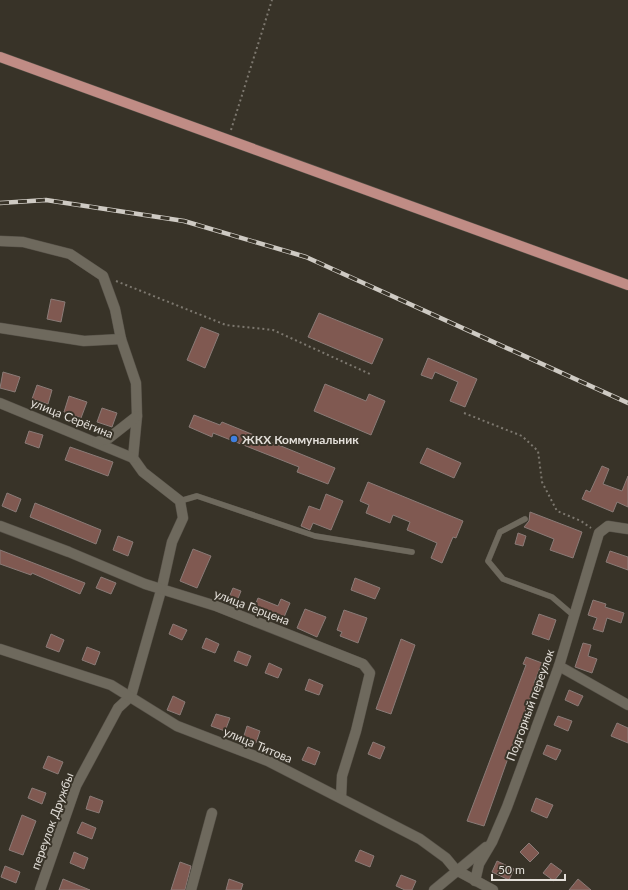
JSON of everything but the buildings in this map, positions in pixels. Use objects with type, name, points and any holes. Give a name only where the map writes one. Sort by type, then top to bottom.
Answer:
[{"type":"main road","points":[[0,57],[628,285]]},
{"type":"street","points":[[0,241],[23,242],[70,254],[103,276],[115,309],[120,339],[136,382],[137,416],[133,458],[143,472],[180,501],[183,518],[172,542],[162,587]]},
{"type":"street","points":[[0,328],[84,341],[120,339]]},
{"type":"street","name":"улица Серёгина","points":[[0,403],[133,458]]},
{"type":"street","points":[[97,442],[109,438],[137,416]]},
{"type":"street","name":"улица Герцена","points":[[0,526],[145,584],[162,587],[216,606],[363,664],[370,673],[356,731],[342,776],[342,798]]},
{"type":"street","points":[[599,533],[608,526],[628,529]]},
{"type":"street","name":"Подгорный переулок","points":[[475,881],[480,864],[492,842],[507,807],[559,666],[573,615],[599,533]]},
{"type":"street","name":"переулок Дружбы","points":[[40,890],[76,786],[118,708],[131,696],[162,587]]},
{"type":"street","name":"улица Титова","points":[[0,649],[111,685],[131,696],[177,726],[268,761],[420,839],[446,858],[456,870],[493,890]]},
{"type":"street","points":[[559,666],[628,705]]},
{"type":"street","points":[[191,890],[212,813]]},
{"type":"street","points":[[434,890],[456,870],[492,842]]},
{"type":"lane","points":[[180,501],[197,496],[315,536],[412,552]]},
{"type":"lane","points":[[525,519],[500,532],[488,561],[503,579],[552,597],[573,615]]},
{"type":"path","points":[[228,139],[272,0]]},
{"type":"path","points":[[103,276],[226,325],[273,330],[370,374]]},
{"type":"path","points":[[464,412],[522,436],[538,451],[542,482],[557,511],[581,521],[599,533]]},
{"type":"railway","points":[[0,203],[46,200],[184,221],[306,257],[628,403]]},
{"type":"place","name":"ЖКХ Коммунальник","points":[[234,439]]}]
